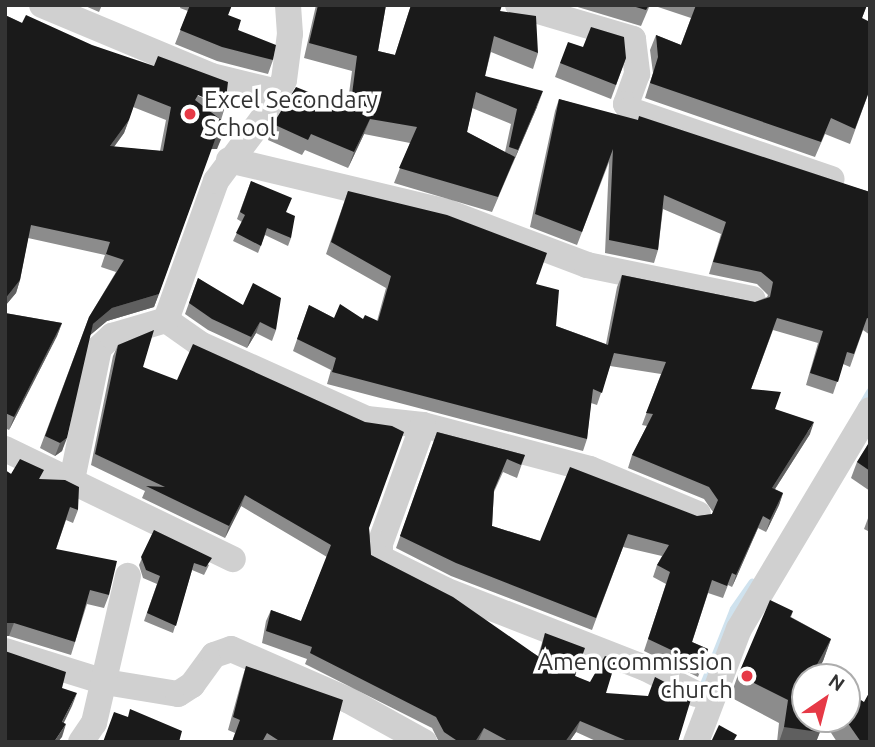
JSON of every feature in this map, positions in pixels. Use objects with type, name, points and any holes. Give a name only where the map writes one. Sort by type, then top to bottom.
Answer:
[{"type":"street","points":[[42,5],[212,76],[277,92]]},
{"type":"street","points":[[166,320],[216,181],[277,92],[287,66],[288,5]]},
{"type":"street","points":[[518,5],[633,39],[637,74],[626,104],[630,110],[831,179]]},
{"type":"street","points":[[229,160],[447,212],[587,265],[753,299]]},
{"type":"street","points":[[166,320],[200,344],[367,419],[423,425],[590,469],[698,514]]},
{"type":"street","points":[[72,480],[104,340],[166,320]]},
{"type":"street","points":[[696,742],[739,629],[870,410]]},
{"type":"street","points":[[423,425],[380,544],[380,558],[445,590],[645,668],[696,694]]},
{"type":"street","points":[[5,449],[233,559]]},
{"type":"street","points":[[81,742],[94,723],[106,682],[128,576]]},
{"type":"street","points":[[5,652],[106,682],[178,694],[192,685],[214,655],[231,649],[348,700],[424,742]]},
{"type":"building","points":[[190,5],[232,5],[228,15],[241,20],[238,30],[276,45],[273,60],[222,47],[180,30]]},
{"type":"building","points":[[318,5],[386,5],[378,51],[395,55],[411,5],[502,5],[500,11],[536,16],[538,53],[494,36],[485,76],[543,91],[518,150],[509,147],[517,109],[476,92],[467,132],[515,157],[498,197],[399,168],[417,127],[370,119],[354,152],[311,134],[308,140],[273,124],[296,87],[341,105],[344,100],[351,102],[357,56],[309,43]]},
{"type":"building","points":[[629,5],[649,5],[646,10]]},
{"type":"building","points":[[696,5],[867,5],[862,18],[870,22],[870,89],[855,129],[831,118],[821,142],[650,83],[658,57],[656,35],[681,45]]},
{"type":"building","points":[[5,15],[22,23],[26,15],[92,45],[154,66],[158,56],[228,82],[225,107],[198,95],[195,100],[224,122],[222,137],[216,137],[159,294],[112,308],[93,324],[67,438],[60,443],[45,436],[89,317],[124,260],[106,254],[110,242],[31,225],[20,280],[5,299]],"holes":[[[138,94],[171,107],[163,151],[110,146],[129,120]]]},
{"type":"building","points":[[591,27],[624,37],[626,58],[616,85],[560,63],[568,42],[583,47]]},
{"type":"building","points":[[559,99],[638,120],[639,116],[870,192],[870,319],[867,318],[854,354],[847,352],[838,382],[810,373],[823,331],[777,318],[751,389],[781,392],[775,409],[814,422],[772,488],[783,493],[770,520],[763,516],[736,575],[732,573],[727,586],[712,580],[692,642],[708,649],[703,665],[648,639],[670,572],[657,565],[669,545],[628,534],[596,618],[456,563],[400,536],[437,432],[525,455],[521,465],[507,459],[494,490],[492,526],[540,541],[570,467],[697,516],[712,514],[718,500],[709,487],[632,455],[653,414],[646,413],[666,362],[614,353],[602,393],[593,389],[587,439],[332,372],[336,358],[297,339],[309,305],[334,318],[340,304],[363,319],[365,315],[378,321],[391,276],[331,242],[348,191],[447,215],[547,253],[536,284],[559,290],[556,326],[608,345],[622,275],[755,302],[770,297],[773,282],[761,272],[713,262],[726,222],[664,195],[658,250],[609,240],[613,149],[582,232],[535,214]]},
{"type":"building","points":[[251,181],[292,198],[286,212],[295,216],[291,238],[267,228],[261,246],[236,233],[245,215],[240,212]]},
{"type":"building","points":[[198,278],[243,305],[253,283],[281,298],[276,330],[260,322],[251,337],[212,319],[189,303]]},
{"type":"building","points":[[5,313],[62,323],[14,417],[5,413]]},
{"type":"building","points":[[154,330],[143,367],[177,380],[193,344],[365,422],[392,426],[404,432],[369,528],[371,555],[453,597],[539,657],[545,633],[585,648],[575,676],[590,682],[605,656],[616,660],[606,693],[648,696],[655,677],[692,696],[678,742],[624,742],[625,740],[580,721],[565,742],[510,742],[484,728],[475,742],[459,742],[444,732],[436,717],[310,653],[312,647],[266,631],[271,610],[301,621],[331,545],[245,495],[229,526],[146,486],[165,487],[95,454],[118,345]]},
{"type":"building","points":[[870,441],[870,471],[857,462]]},
{"type":"building","points":[[20,459],[44,470],[39,479],[65,480],[79,487],[78,510],[70,507],[56,549],[117,561],[109,595],[90,590],[75,642],[14,623],[5,623],[5,470],[11,474]]},
{"type":"building","points":[[154,530],[212,558],[206,567],[194,563],[176,626],[147,613],[160,576],[146,570],[141,557]]},
{"type":"building","points":[[770,600],[793,611],[790,617],[831,639],[818,663],[791,663],[791,728],[784,727],[788,700],[738,675]]},
{"type":"building","points":[[5,651],[66,672],[62,688],[77,693],[62,722],[66,724],[54,742],[5,742]]},
{"type":"building","points":[[246,666],[343,700],[332,742],[281,742],[267,733],[262,742],[232,742],[240,720],[233,717]]},
{"type":"building","points":[[870,691],[870,742],[861,742],[855,733],[861,733],[861,700],[864,702]]},
{"type":"building","points":[[130,709],[182,731],[179,742],[103,742],[114,712],[128,717]]},
{"type":"building","points":[[719,725],[737,735],[733,742],[711,742]]},
{"type":"waterway","points":[[862,406],[870,392]]},
{"type":"waterway","points":[[701,692],[734,609],[752,583]]},
{"type":"place","name":"Excel Secondary School","points":[[190,114]]},
{"type":"place","name":"Amen commission church","points":[[747,676]]}]
